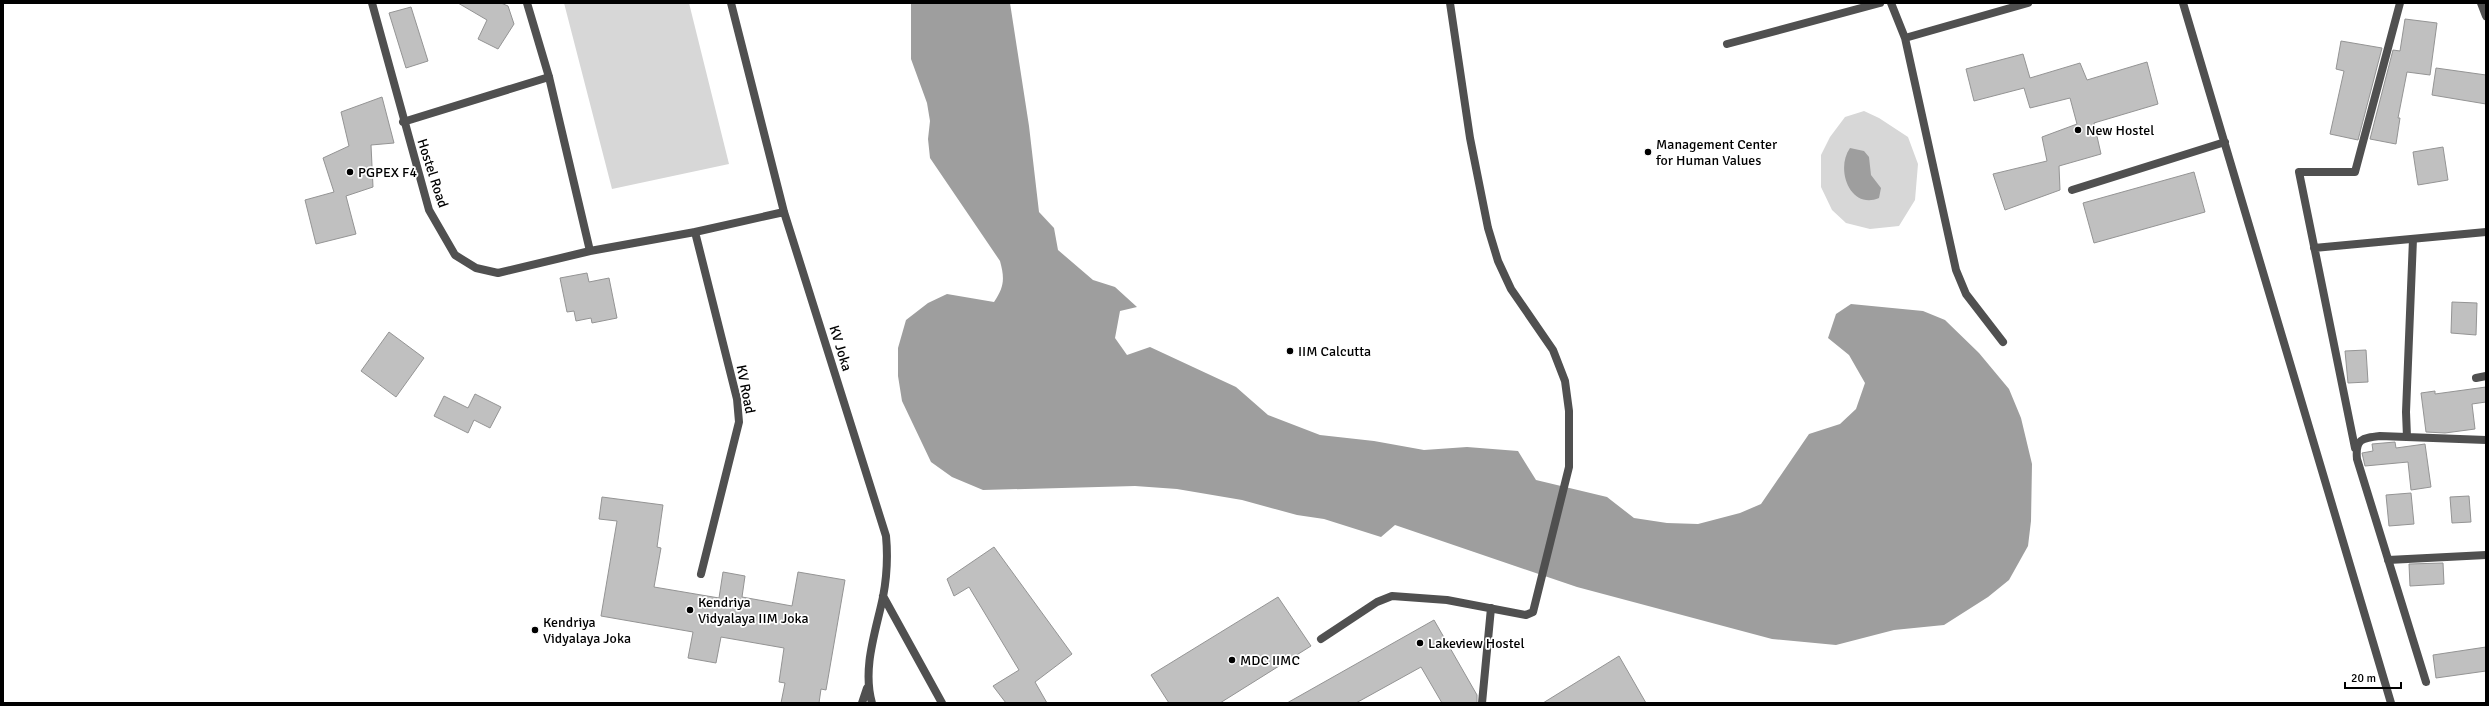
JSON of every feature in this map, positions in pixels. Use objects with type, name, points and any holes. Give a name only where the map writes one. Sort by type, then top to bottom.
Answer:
[{"type":"street","name":"Hostel Road","points":[[372,3],[403,122],[429,210],[455,255],[476,268],[498,273],[590,251],[695,232],[784,212]]},
{"type":"street","points":[[527,3],[549,77],[590,251]]},
{"type":"street","name":"KV Joka","points":[[731,3],[784,212],[886,536],[888,560],[883,596],[873,639],[868,687],[872,703]]},
{"type":"street","points":[[1321,639],[1377,602],[1392,596],[1447,600],[1526,615],[1533,612],[1569,467],[1569,411],[1565,381],[1552,350],[1511,289],[1498,261],[1488,228],[1470,138],[1450,3]]},
{"type":"street","points":[[1727,44],[1880,3]]},
{"type":"street","points":[[1891,3],[1905,38],[1956,270],[1966,294],[2003,342]]},
{"type":"street","points":[[1905,38],[2028,3]]},
{"type":"street","points":[[2183,3],[2391,703]]},
{"type":"street","points":[[2400,3],[2355,172],[2299,172],[2357,459],[2426,682]]},
{"type":"street","points":[[2481,3],[2486,16]]},
{"type":"street","points":[[403,122],[549,77]]},
{"type":"street","points":[[2072,190],[2225,142]]},
{"type":"street","name":"KV Road","points":[[695,232],[737,399],[739,422],[701,574]]},
{"type":"street","points":[[2314,248],[2486,232]]},
{"type":"street","points":[[2407,437],[2406,412],[2413,239]]},
{"type":"street","points":[[2476,378],[2486,376]]},
{"type":"street","points":[[2355,448],[2358,442],[2366,438],[2407,437],[2486,440]]},
{"type":"street","points":[[2388,560],[2486,555]]},
{"type":"street","points":[[883,596],[942,703]]},
{"type":"street","points":[[1482,703],[1491,608]]},
{"type":"street","points":[[862,703],[868,687]]},
{"type":"shaded area","points":[[564,3],[689,3],[729,164],[612,189]]},
{"type":"shaded area","points":[[911,3],[1010,3],[1029,126],[1039,212],[1054,228],[1058,250],[1093,280],[1115,287],[1137,307],[1120,311],[1115,338],[1127,355],[1150,347],[1236,387],[1268,415],[1320,435],[1374,441],[1424,450],[1467,447],[1518,451],[1536,480],[1607,497],[1634,518],[1667,523],[1698,524],[1740,513],[1761,504],[1809,434],[1840,424],[1856,409],[1865,383],[1849,355],[1828,338],[1836,314],[1851,304],[1923,311],[1945,320],[1979,353],[2009,389],[2021,418],[2032,464],[2031,521],[2028,546],[2009,580],[1988,597],[1944,625],[1894,630],[1836,645],[1772,639],[1577,587],[1395,525],[1381,537],[1324,519],[1297,515],[1242,500],[1177,489],[1135,486],[983,490],[952,477],[931,462],[902,401],[898,376],[898,348],[906,320],[928,303],[947,294],[994,302],[1002,287],[1003,273],[1000,261],[930,158],[928,139],[930,121],[927,103],[911,59]]},
{"type":"shaded area","points":[[1864,111],[1879,118],[1908,137],[1918,164],[1915,200],[1899,226],[1870,229],[1846,223],[1832,210],[1821,187],[1821,155],[1830,137],[1845,117]]},
{"type":"shaded area","points":[[1850,148],[1864,151],[1869,157],[1871,175],[1881,188],[1879,198],[1869,200],[1860,198],[1853,193],[1848,185],[1844,166]]},
{"type":"building","points":[[458,3],[501,3],[508,6],[514,24],[498,49],[478,39],[487,20]]},
{"type":"building","points":[[411,7],[428,61],[406,68],[389,13]]},
{"type":"building","points":[[2405,19],[2437,23],[2430,75],[2407,72],[2398,118],[2400,118],[2396,144],[2370,139],[2393,50],[2400,51]]},
{"type":"building","points":[[2341,41],[2382,48],[2358,140],[2330,134],[2344,71],[2336,69]]},
{"type":"building","name":"New Hostel","points":[[2023,54],[2030,78],[2080,63],[2087,80],[2147,62],[2158,104],[2094,123],[2101,154],[2059,166],[2060,190],[2005,210],[1993,174],[2047,161],[2042,137],[2077,124],[2070,98],[2030,108],[2024,88],[1974,101],[1966,69]]},
{"type":"building","points":[[2436,68],[2486,75],[2486,104],[2432,95]]},
{"type":"building","name":"PGPEX F4","points":[[382,97],[394,143],[371,145],[373,187],[346,196],[356,234],[316,244],[305,200],[334,192],[323,158],[349,146],[341,112]]},
{"type":"building","points":[[2443,147],[2448,180],[2418,185],[2413,152]]},
{"type":"building","points":[[2194,172],[2205,212],[2094,243],[2083,203]]},
{"type":"building","points":[[587,273],[589,282],[609,278],[617,318],[592,323],[591,318],[576,321],[574,311],[567,312],[560,278]]},
{"type":"building","points":[[2452,302],[2477,303],[2476,335],[2451,333]]},
{"type":"building","points":[[389,332],[424,358],[396,397],[361,371]]},
{"type":"building","points":[[2366,350],[2368,382],[2348,383],[2345,351]]},
{"type":"building","points":[[2486,387],[2486,402],[2472,404],[2475,429],[2445,433],[2426,432],[2421,393],[2435,391],[2435,394]]},
{"type":"building","points":[[475,394],[501,407],[490,428],[474,420],[468,433],[434,416],[444,396],[468,408]]},
{"type":"building","points":[[2395,442],[2396,448],[2425,444],[2431,487],[2411,490],[2408,462],[2365,466],[2362,453],[2373,451],[2372,444]]},
{"type":"building","points":[[2411,493],[2414,524],[2389,526],[2386,495]]},
{"type":"building","points":[[2469,496],[2471,522],[2452,523],[2450,497]]},
{"type":"building","name":"Kendriya Vidyalaya IIM Joka","points":[[602,497],[663,505],[657,547],[661,548],[654,587],[719,598],[723,572],[745,576],[742,597],[792,606],[798,572],[845,580],[826,690],[821,689],[819,703],[781,703],[785,683],[779,682],[784,648],[721,637],[716,663],[688,658],[693,632],[601,616],[617,521],[599,519]]},
{"type":"building","points":[[994,547],[1072,654],[1035,682],[1047,703],[1006,703],[993,686],[1019,670],[969,587],[954,596],[947,579]]},
{"type":"building","points":[[2443,563],[2444,584],[2410,586],[2409,564]]},
{"type":"building","name":"MDC IIMC","points":[[1278,597],[1311,646],[1220,703],[1169,703],[1151,675]]},
{"type":"building","name":"Lakeview Hostel","points":[[1434,620],[1477,695],[1477,703],[1442,703],[1421,667],[1356,703],[1287,703]]},
{"type":"building","points":[[2486,647],[2486,671],[2436,678],[2433,655]]},
{"type":"building","points":[[1619,656],[1646,703],[1543,703]]},
{"type":"place","name":"New Hostel","points":[[2078,130]]},
{"type":"place","name":"Management Center for Human Values","points":[[1648,152]]},
{"type":"place","name":"PGPEX F4","points":[[350,172]]},
{"type":"place","name":"IIM Calcutta","points":[[1290,351]]},
{"type":"place","name":"Kendriya Vidyalaya IIM Joka","points":[[690,610]]},
{"type":"place","name":"Kendriya Vidyalaya Joka","points":[[535,630]]},
{"type":"place","name":"Lakeview Hostel","points":[[1420,643]]},
{"type":"place","name":"MDC IIMC","points":[[1232,660]]}]
